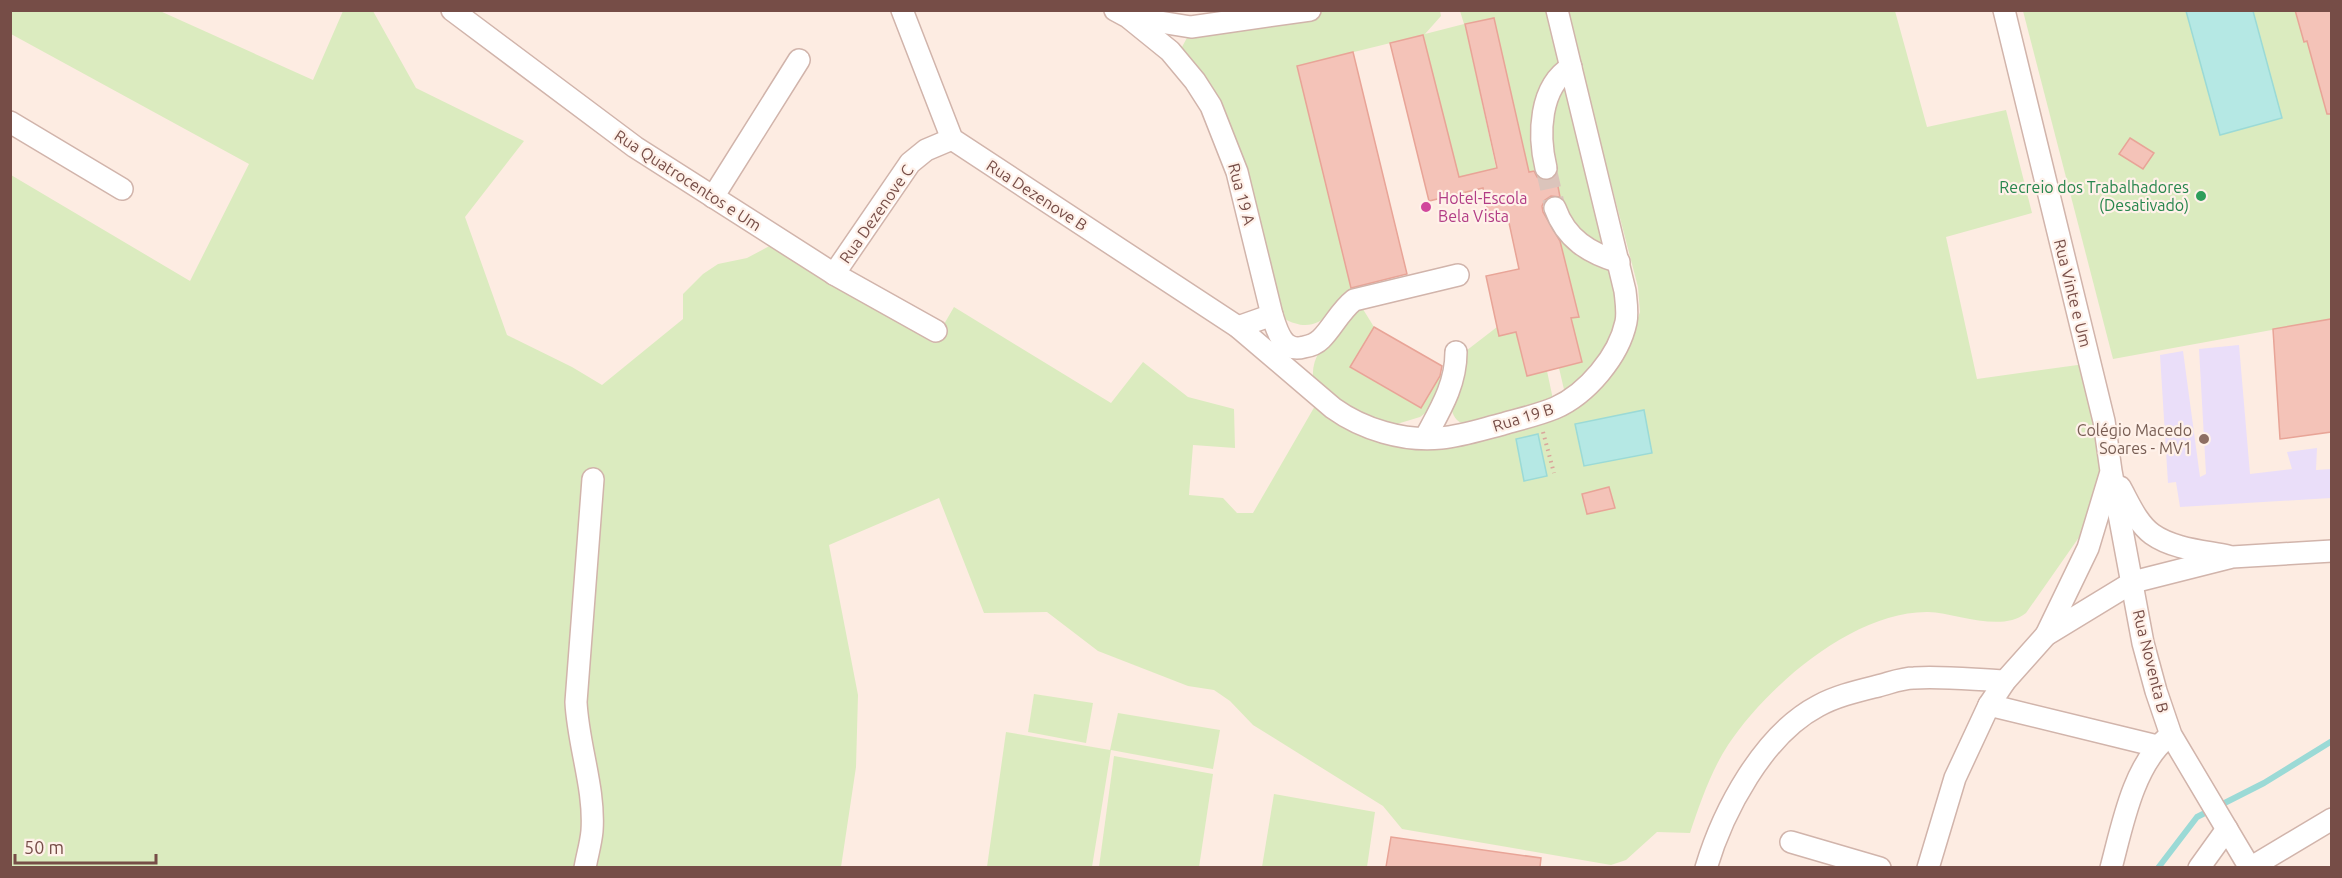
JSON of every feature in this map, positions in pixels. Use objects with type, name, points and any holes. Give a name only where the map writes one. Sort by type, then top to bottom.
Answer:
[{"type":"street","name":"Rua Quatrocentos e Um","points":[[452,10],[635,147],[834,274],[936,331]]},
{"type":"street","points":[[902,10],[952,139]]},
{"type":"street","points":[[1121,14],[1191,27],[1310,10]]},
{"type":"street","name":"Rua 19 B","points":[[1238,327],[1333,408],[1350,419],[1395,435],[1425,438],[1453,436],[1538,413],[1570,400],[1583,389],[1615,349],[1624,329],[1627,312],[1619,262],[1557,10]]},
{"type":"street","name":"Rua Vinte e Um","points":[[2004,10],[2104,421],[2111,471]]},
{"type":"street","name":"Rua 19 A","points":[[1121,14],[1170,51],[1204,93],[1219,123],[1239,179],[1272,315],[1283,342],[1294,348],[1318,342],[1354,300],[1458,275]]},
{"type":"street","points":[[1170,51],[1191,27]]},
{"type":"street","points":[[713,197],[799,60]]},
{"type":"street","points":[[1546,168],[1542,141],[1546,102],[1558,76],[1571,67]]},
{"type":"street","points":[[10,122],[122,189]]},
{"type":"street","name":"Rua Dezenove C","points":[[834,274],[910,163],[926,150],[952,139]]},
{"type":"street","name":"Rua Dezenove B","points":[[952,139],[1238,327]]},
{"type":"street","points":[[1555,208],[1563,225],[1576,241],[1594,253],[1619,262]]},
{"type":"street","points":[[1238,327],[1272,315]]},
{"type":"street","points":[[1425,438],[1451,387],[1456,366],[1456,352]]},
{"type":"street","points":[[2111,471],[2139,520],[2151,534],[2174,544],[2232,556]]},
{"type":"street","points":[[1928,867],[1955,778],[1989,705],[2005,681],[2046,635],[2088,548],[2111,471]]},
{"type":"street","name":"Rua Noventa B","points":[[2111,471],[2164,741],[2208,797],[2250,867]]},
{"type":"street","points":[[585,867],[592,831],[590,797],[577,726],[576,702],[593,479]]},
{"type":"street","points":[[2046,635],[2133,582],[2232,556],[2331,551]]},
{"type":"street","points":[[1706,867],[1712,846],[1731,801],[1766,751],[1790,726],[1817,706],[1859,691],[1912,678],[2005,681]]},
{"type":"street","points":[[1989,705],[2164,741],[2132,794],[2110,867]]},
{"type":"street","points":[[2250,867],[2331,819]]},
{"type":"street","points":[[2199,867],[2224,824]]},
{"type":"street","points":[[1791,842],[1880,867]]},
{"type":"path","points":[[1538,413],[1554,473]]},
{"type":"shaded area","points":[[2239,345],[2250,474],[2292,469],[2287,452],[2317,448],[2316,470],[2331,469],[2331,498],[2180,507],[2176,482],[2168,483],[2160,355],[2183,351],[2200,477],[2206,474],[2199,349]]},
{"type":"green space","points":[[10,11],[160,11],[313,80],[343,11],[373,11],[416,88],[524,141],[465,217],[507,335],[572,367],[602,385],[683,319],[683,294],[703,274],[718,264],[747,258],[775,243],[933,343],[954,307],[1111,403],[1143,362],[1188,397],[1234,409],[1235,448],[1193,445],[1189,495],[1223,498],[1237,513],[1253,513],[1319,399],[1388,436],[1559,410],[1631,338],[1640,312],[1638,287],[1566,11],[1895,11],[1927,127],[2006,110],[2032,213],[1946,237],[1977,379],[2085,364],[2103,469],[2082,533],[2026,613],[2016,619],[1992,622],[1928,612],[1900,615],[1871,624],[1842,638],[1789,677],[1745,722],[1716,766],[1690,833],[1657,832],[1626,860],[1611,865],[1402,829],[1383,806],[1253,725],[1230,701],[1214,690],[1188,686],[1098,651],[1047,612],[984,613],[939,498],[829,545],[858,695],[856,767],[841,867],[11,867],[11,175],[190,281],[249,164],[11,34]]},
{"type":"green space","points":[[1325,11],[1440,11],[1441,16],[1425,34],[1464,24],[1460,11],[1553,11],[1614,253],[1619,335],[1566,398],[1559,368],[1582,362],[1571,318],[1579,316],[1551,209],[1562,206],[1553,166],[1529,172],[1494,18],[1465,24],[1496,168],[1459,177],[1423,35],[1297,66],[1352,291],[1329,315],[1314,324],[1305,325],[1283,318],[1253,223],[1182,57],[1182,47],[1189,34],[1204,28]]},
{"type":"green space","name":"Recreio dos Trabalhadores (Desativado)","points":[[2023,11],[2313,11],[2331,74],[2331,319],[2113,359]]},
{"type":"green space","points":[[1361,306],[1374,327],[1351,368],[1421,408],[1445,368],[1452,362],[1428,411],[1420,417],[1387,427],[1375,427],[1315,385],[1313,373],[1319,351]]},
{"type":"green space","points":[[1497,327],[1516,332],[1527,376],[1547,371],[1554,404],[1469,425],[1462,423],[1455,418],[1451,408],[1462,354]]},
{"type":"green space","points":[[1034,694],[1093,703],[1086,743],[1028,732]]},
{"type":"green space","points":[[1118,713],[1220,730],[1213,769],[1111,750],[1092,867],[987,867],[1006,732],[1110,750]]},
{"type":"green space","points":[[1114,756],[1213,774],[1199,867],[1099,867]]},
{"type":"green space","points":[[1274,794],[1375,812],[1367,867],[1262,867]]},
{"type":"water","points":[[2186,11],[2253,11],[2282,118],[2220,135]]},
{"type":"water","points":[[1644,410],[1652,453],[1584,466],[1575,424]]},
{"type":"water","points":[[1538,434],[1547,476],[1524,481],[1516,439]]},
{"type":"building","points":[[2295,10],[2331,10],[2331,114],[2327,114],[2307,41],[2304,42]]},
{"type":"building","points":[[1494,18],[1529,172],[1534,171],[1542,180],[1549,180],[1556,176],[1560,197],[1551,196],[1542,206],[1543,212],[1560,241],[1579,317],[1571,318],[1582,362],[1527,376],[1516,332],[1499,336],[1486,276],[1519,269],[1508,218],[1490,221],[1483,188],[1429,201],[1390,43],[1423,35],[1459,177],[1497,168],[1465,24]]},
{"type":"building","points":[[1353,52],[1407,274],[1351,288],[1297,66]]},
{"type":"building","points":[[2130,138],[2154,153],[2143,169],[2119,154]]},
{"type":"building","points":[[2331,319],[2331,432],[2280,439],[2273,329]]},
{"type":"building","points":[[1374,327],[1442,366],[1440,376],[1421,408],[1350,367]]},
{"type":"building","points":[[1609,487],[1615,508],[1587,514],[1582,494]]},
{"type":"building","points":[[1391,837],[1541,858],[1540,867],[1386,867]]},
{"type":"waterway","points":[[2158,868],[2197,817],[2264,783],[2332,741]]},
{"type":"tunnel","points":[[1546,168],[1555,208]]},
{"type":"place","name":"Recreio dos Trabalhadores (Desativado)","points":[[2201,196]]},
{"type":"place","name":"Hotel-Escola Bela Vista","points":[[1426,207]]},
{"type":"place","name":"Colégio Macedo Soares - MV1","points":[[2204,439]]}]
